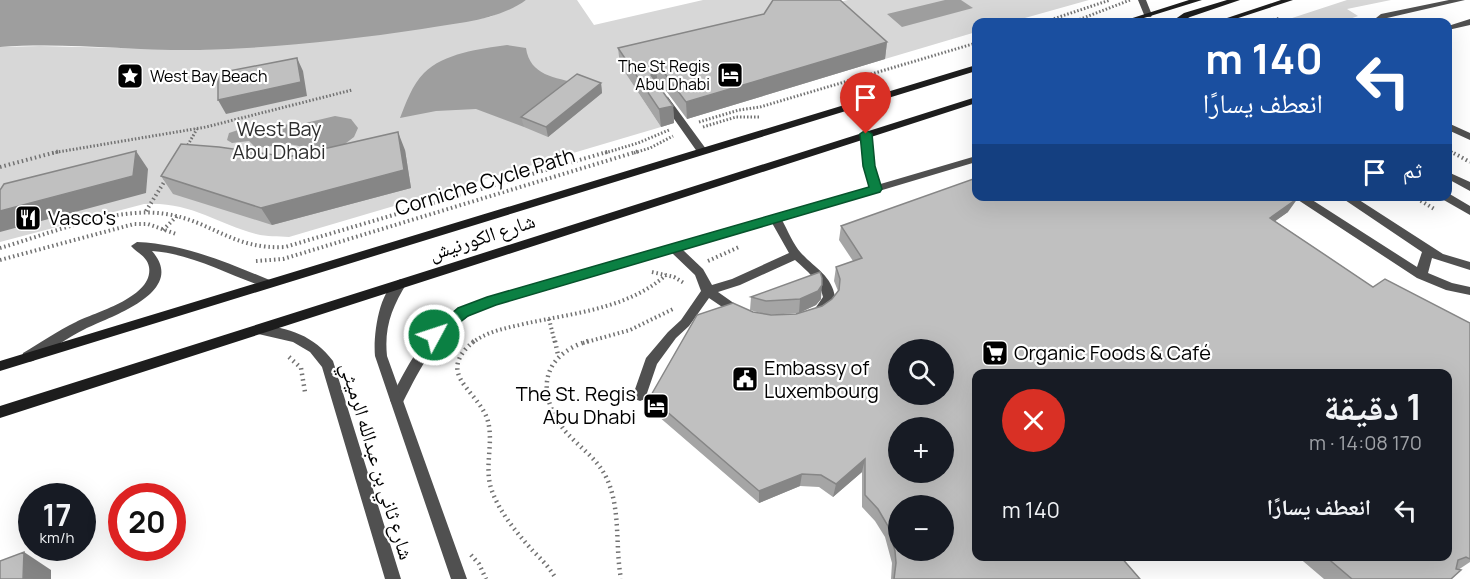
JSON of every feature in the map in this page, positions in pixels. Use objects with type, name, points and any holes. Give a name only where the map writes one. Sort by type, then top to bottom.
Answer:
[{"type":"main road","points":[[1138,18],[1198,0]]},
{"type":"main road","points":[[1181,18],[1236,0]]},
{"type":"main road","points":[[1232,18],[1289,0]]},
{"type":"main road","name":"شارع الكورنيش","points":[[0,366],[972,69]]},
{"type":"main road","name":"شارع الكورنيش","points":[[0,412],[972,101]]},
{"type":"main road","points":[[866,134],[869,166],[876,189]]},
{"type":"street","points":[[1142,0],[1148,15]]},
{"type":"street","points":[[1381,18],[1461,0]]},
{"type":"street","points":[[1452,26],[1470,22]]},
{"type":"street","points":[[659,91],[702,151]]},
{"type":"street","points":[[1452,128],[1470,137]]},
{"type":"street","points":[[397,400],[427,344],[442,327],[463,312],[492,301],[972,160]]},
{"type":"street","points":[[1452,177],[1470,187]]},
{"type":"street","points":[[1452,200],[1470,211]]},
{"type":"street","points":[[1305,201],[1421,275],[1450,287],[1470,291]]},
{"type":"street","points":[[1352,201],[1428,251],[1451,262],[1470,266]]},
{"type":"street","points":[[775,218],[796,255],[825,280],[828,289],[829,298],[825,308],[807,318]]},
{"type":"street","points":[[28,357],[63,335],[127,304],[142,294],[152,282],[155,270],[148,253],[137,246],[158,246],[184,251],[268,284]]},
{"type":"street","points":[[674,248],[699,270],[705,280],[707,291],[751,318]]},
{"type":"street","points":[[1421,275],[1428,251]]},
{"type":"street","points":[[640,395],[651,362],[672,335],[685,323],[707,291],[736,282],[796,255]]},
{"type":"street","name":"شارع ثاني بن عبدالله الرميثي","points":[[400,283],[382,315],[379,343],[459,579]]},
{"type":"street","name":"شارع ثاني بن عبدالله الرميثي","points":[[258,330],[285,333],[307,341],[323,356],[328,365],[393,579]]},
{"type":"path","points":[[1056,18],[1110,0]]},
{"type":"path","points":[[1084,18],[1131,0]]},
{"type":"path","points":[[0,248],[122,215],[146,212],[177,216],[254,248],[285,247],[638,143],[657,134],[686,129],[738,110],[760,108],[972,44]]},
{"type":"path","points":[[0,166],[74,147],[197,129],[277,111],[352,90]]},
{"type":"path","name":"Corniche Cycle Path","points":[[247,260],[283,259],[638,152],[686,129],[736,117],[762,117]]},
{"type":"path","points":[[180,157],[197,129]]},
{"type":"path","points":[[1452,152],[1470,162]]},
{"type":"path","points":[[146,212],[168,176]]},
{"type":"path","points":[[0,260],[134,225],[154,226],[186,238]]},
{"type":"path","points":[[644,273],[666,275],[682,282],[688,288]]},
{"type":"path","points":[[556,579],[551,570],[507,519],[495,500],[488,469],[490,452],[488,421],[484,408],[461,384],[457,369],[462,354],[477,339],[498,330],[622,301],[651,288],[666,275]]},
{"type":"path","points":[[621,579],[612,493],[608,480],[590,453],[562,426],[549,397],[547,373],[550,363],[568,348],[642,326],[683,303]]},
{"type":"path","points":[[549,319],[558,355]]},
{"type":"path","points":[[289,357],[301,368],[305,392]]},
{"type":"path","points":[[465,550],[479,564],[486,579]]},
{"type":"green space","name":"West Bay Abu Dhabi","points":[[526,0],[577,0],[594,25],[703,0],[818,0],[834,3],[848,0],[1089,0],[1025,18],[972,18],[972,33],[885,59],[849,27],[620,65],[661,127],[289,237],[256,234],[189,209],[144,204],[0,242],[0,47],[199,50],[390,33],[490,17]]},
{"type":"green space","points":[[1347,0],[1391,0],[1347,9],[1358,16],[1352,18],[1292,18]]},
{"type":"shaded area","points":[[0,0],[526,0],[502,13],[462,23],[311,43],[200,50],[0,47]]},
{"type":"shaded area","points":[[945,0],[961,0],[973,8],[902,27],[887,14]]},
{"type":"shaded area","points":[[507,45],[526,48],[533,64],[545,74],[579,84],[524,127],[476,109],[436,111],[400,118],[416,83],[432,66],[452,56]]},
{"type":"shaded area","points":[[335,116],[351,119],[358,128],[354,137],[342,146],[323,151],[289,144],[256,148],[249,141],[232,143],[227,140],[229,133],[244,128],[255,130],[277,124],[297,125]]},
{"type":"building","name":"The St Regis Abu Dhabi","points":[[773,0],[840,0],[887,42],[686,102],[663,71],[656,69],[651,75],[673,106],[659,109],[618,48],[764,14]]},
{"type":"building","points":[[297,58],[301,82],[218,100],[218,73]]},
{"type":"building","points":[[577,74],[601,83],[546,127],[521,117]]},
{"type":"building","points":[[398,132],[404,170],[261,208],[161,176],[181,144],[288,157]]},
{"type":"building","points":[[136,151],[133,176],[0,211],[0,190],[4,184]]},
{"type":"building","points":[[972,179],[972,201],[1294,201],[1270,218],[1373,287],[1385,279],[1470,323],[1470,559],[1466,557],[1458,560],[1456,569],[1461,570],[1451,579],[1352,579],[1331,561],[1452,561],[1452,369],[972,369],[972,561],[1124,561],[1140,579],[894,579],[896,561],[954,561],[954,495],[888,495],[888,526],[878,509],[865,495],[865,459],[836,484],[821,475],[802,474],[759,491],[650,397],[697,315],[733,303],[753,312],[771,315],[796,314],[822,306],[839,290],[840,279],[836,267],[862,258],[841,226]]},
{"type":"building","points":[[820,272],[822,285],[818,291],[800,299],[766,301],[751,297]]},
{"type":"building","points":[[18,554],[18,561],[24,561],[23,579],[0,579],[0,561]]},
{"type":"place","name":"The St Regis Abu Dhabi","points":[[730,75]]},
{"type":"place","name":"West Bay Beach","points":[[130,76]]},
{"type":"place","name":"Vasco's","points":[[28,218]]},
{"type":"place","name":"Organic Foods & Café","points":[[995,353]]},
{"type":"place","name":"Embassy of Luxembourg","points":[[745,379]]},
{"type":"place","name":"The St. Regis Abu Dhabi","points":[[656,406]]},
{"type":"route","points":[[434,335],[463,312],[492,301],[876,189],[869,166],[866,134]]}]
